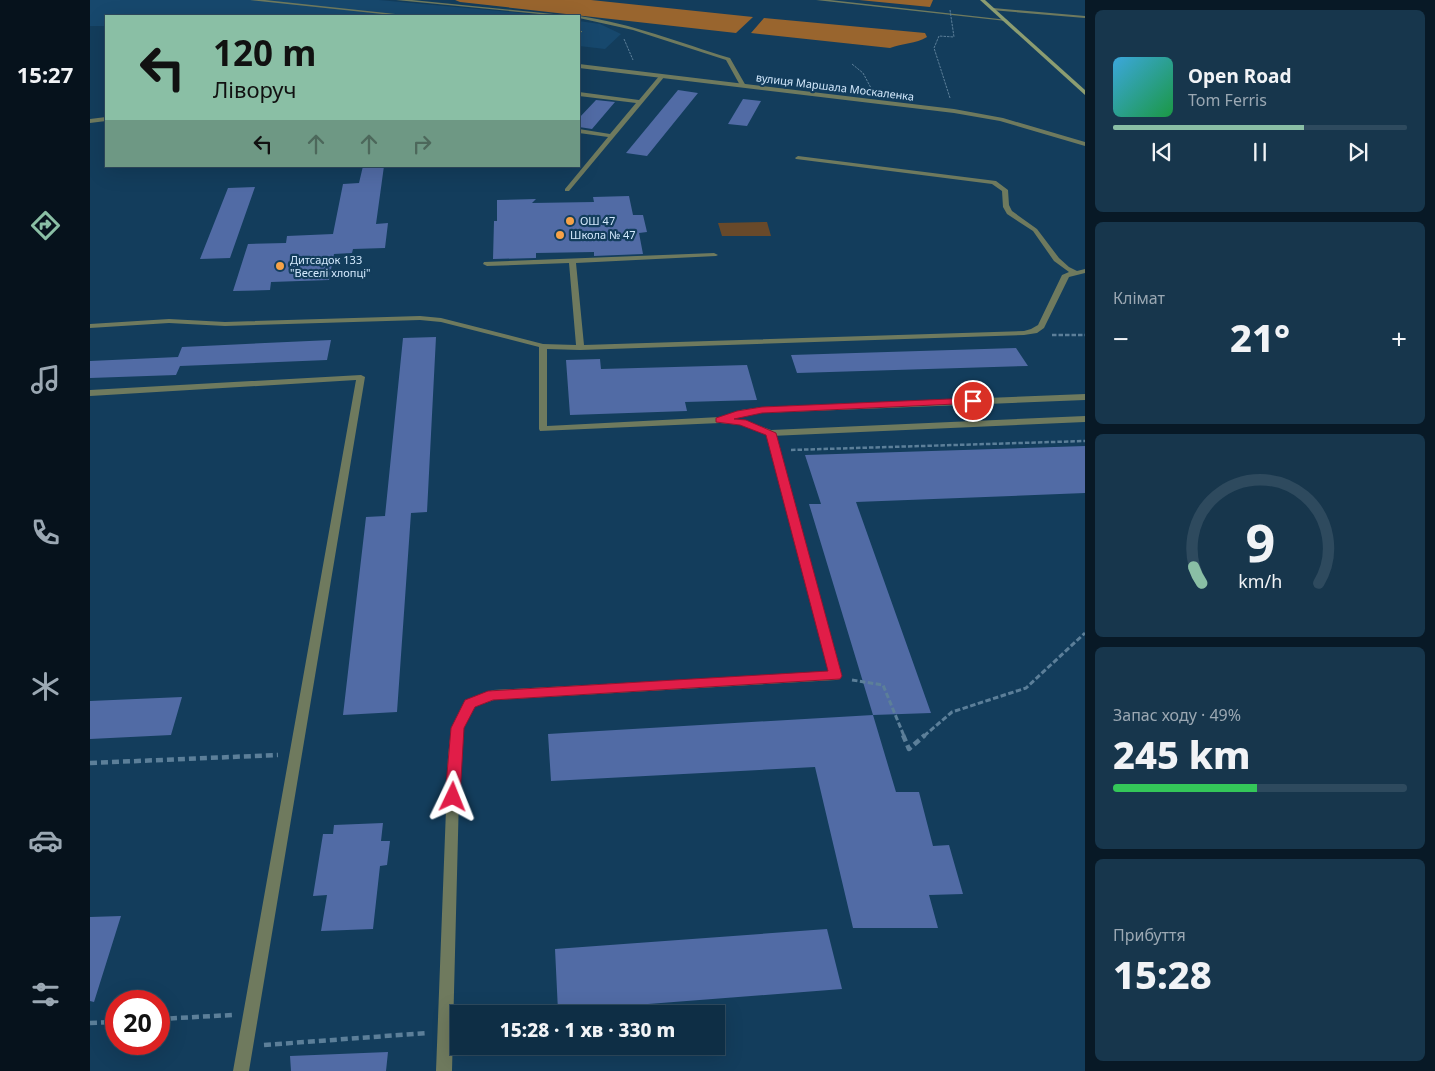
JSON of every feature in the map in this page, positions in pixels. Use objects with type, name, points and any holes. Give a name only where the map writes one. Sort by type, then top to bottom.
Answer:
[{"type":"main road","points":[[982,0],[1085,93]]},
{"type":"street","points":[[252,0],[402,15]]},
{"type":"street","points":[[398,0],[561,15]]},
{"type":"street","points":[[818,0],[1006,20]]},
{"type":"street","points":[[993,9],[1085,17]]},
{"type":"street","points":[[580,17],[624,27],[691,50],[728,59],[743,86]]},
{"type":"street","name":"вулиця Маршала Москаленка","points":[[580,66],[954,110],[1001,119],[1084,144]]},
{"type":"street","points":[[567,190],[662,76]]},
{"type":"street","points":[[580,94],[640,102]]},
{"type":"street","points":[[90,121],[105,119]]},
{"type":"street","points":[[580,131],[612,136]]},
{"type":"street","points":[[798,158],[994,182],[1005,190],[1006,208],[1034,228],[1041,235],[1059,264],[1065,269],[1074,272]]},
{"type":"street","points":[[487,264],[714,255]]},
{"type":"street","points":[[572,261],[580,348]]},
{"type":"street","points":[[90,326],[169,321],[226,324],[402,317],[440,320],[543,346],[580,348],[1024,333],[1034,331],[1041,326],[1066,274],[1085,271]]},
{"type":"street","points":[[543,346],[543,429],[720,420],[742,422],[771,433],[1085,419]]},
{"type":"street","points":[[90,393],[361,377],[241,1071]]},
{"type":"street","points":[[720,420],[741,413],[762,410],[1085,397]]},
{"type":"street","points":[[444,1071],[454,757],[457,728],[470,704],[492,695],[836,676],[771,433]]},
{"type":"path","points":[[950,10],[954,37],[939,36],[934,48],[954,110]]},
{"type":"path","points":[[852,64],[864,73],[877,101]]},
{"type":"path","points":[[776,451],[1085,441]]},
{"type":"path","points":[[824,676],[883,685],[909,749],[952,712],[1026,688],[1085,633]]},
{"type":"path","points":[[90,764],[296,754]]},
{"type":"path","points":[[170,1018],[250,1014]]},
{"type":"path","points":[[90,1023],[105,1022]]},
{"type":"path","points":[[244,1046],[445,1032]]},
{"type":"shaded area","points":[[90,0],[379,0],[543,15],[105,15],[105,26],[90,26]]},
{"type":"shaded area","points":[[455,0],[591,0],[753,17],[736,33]]},
{"type":"shaded area","points":[[859,0],[933,0],[930,7]]},
{"type":"shaded area","points":[[764,18],[925,33],[927,37],[890,48],[751,33]]},
{"type":"shaded area","points":[[580,21],[600,24],[621,34],[605,49],[580,46]]},
{"type":"shaded area","points":[[767,222],[771,236],[722,236],[718,223]]},
{"type":"building","points":[[678,90],[698,93],[647,156],[626,153]]},
{"type":"building","points":[[743,99],[761,101],[747,126],[728,124]]},
{"type":"building","points":[[596,100],[615,102],[592,129],[580,127],[580,117]]},
{"type":"building","points":[[363,167],[384,167],[376,224],[388,223],[385,248],[353,249],[352,253],[334,254],[329,280],[271,282],[270,290],[233,291],[248,244],[286,243],[287,236],[333,234],[343,184],[359,183]]},
{"type":"building","points":[[255,187],[230,258],[200,259],[228,188]]},
{"type":"building","points":[[629,196],[633,215],[643,215],[647,232],[639,233],[643,254],[594,256],[594,252],[536,253],[536,258],[493,259],[494,221],[497,221],[497,200],[536,199],[532,203],[594,202],[593,197]]},
{"type":"building","points":[[436,337],[427,512],[411,513],[397,712],[343,715],[366,517],[385,516],[403,338]]},
{"type":"building","points":[[331,340],[327,360],[180,366],[176,375],[90,378],[90,361],[178,357],[182,347]]},
{"type":"building","points":[[1016,348],[1028,366],[797,373],[791,355]]},
{"type":"building","points":[[600,359],[601,369],[747,365],[757,400],[685,402],[687,411],[570,415],[566,360]]},
{"type":"building","points":[[1085,446],[1085,493],[856,502],[931,713],[873,715],[809,504],[821,504],[805,455]]},
{"type":"building","points":[[182,697],[171,735],[90,739],[90,701]]},
{"type":"building","points":[[873,715],[896,792],[919,792],[933,846],[949,845],[963,894],[929,895],[938,928],[853,928],[815,767],[551,781],[548,734]]},
{"type":"building","points":[[383,823],[381,841],[390,841],[387,865],[380,866],[373,929],[321,931],[327,895],[313,896],[323,834],[333,834],[334,825]]},
{"type":"building","points":[[121,916],[94,1002],[90,1001],[90,917]]},
{"type":"building","points":[[827,929],[842,989],[635,1005],[558,1005],[555,949]]},
{"type":"building","points":[[388,1052],[386,1071],[291,1071],[290,1056]]},
{"type":"place","name":"ОШ 47","points":[[570,221]]},
{"type":"place","name":"Школа № 47","points":[[560,235]]},
{"type":"place","name":"Дитсадок 133 \"Веселі хлопці\"","points":[[280,266]]},
{"type":"route","points":[[453,797],[457,728],[470,704],[492,695],[836,676],[771,433],[742,422],[720,420],[741,413],[762,410],[973,401]]}]
